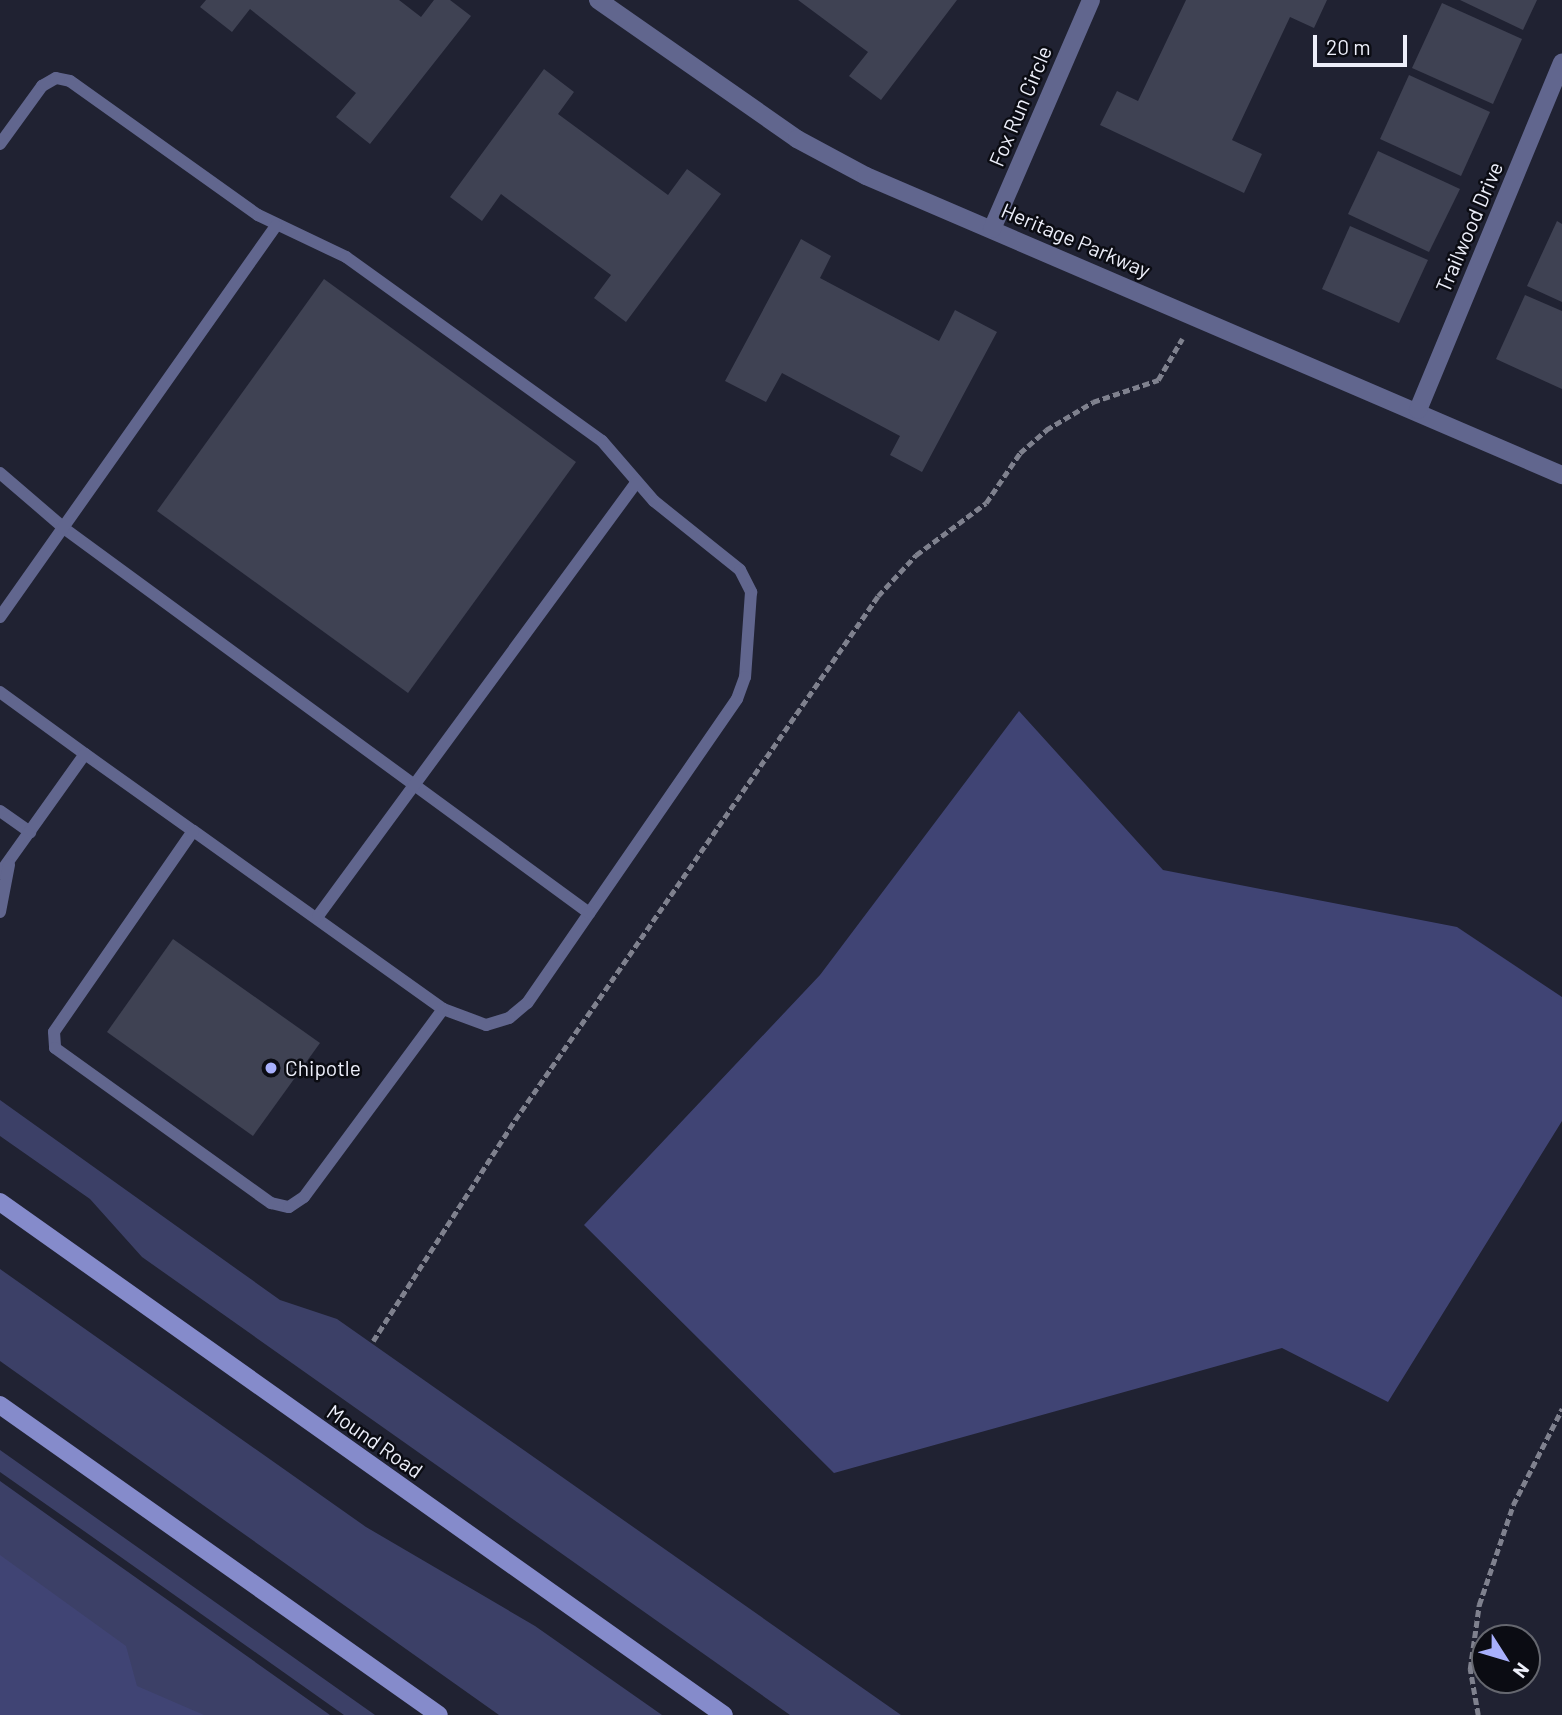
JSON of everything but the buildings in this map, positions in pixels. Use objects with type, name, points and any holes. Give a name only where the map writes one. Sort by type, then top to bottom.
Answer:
[{"type":"main road","name":"Mound Road","points":[[0,1202],[724,1715]]},
{"type":"main road","points":[[0,1405],[439,1715]]},
{"type":"street","name":"Heritage Parkway","points":[[598,0],[797,139],[992,229],[1418,410],[1562,475]]},
{"type":"street","name":"Fox Run Circle","points":[[992,229],[1091,0]]},
{"type":"street","name":"Trailwood Drive","points":[[1418,410],[1562,63]]},
{"type":"lane","points":[[0,145],[42,86],[56,78],[70,81],[276,226],[346,257],[603,441],[636,483],[740,570],[752,614],[737,699],[527,1003],[509,1018],[486,1025],[443,1009],[318,916],[193,831],[0,692]]},
{"type":"lane","points":[[0,617],[65,529],[276,226]]},
{"type":"lane","points":[[0,473],[65,529],[589,913]]},
{"type":"lane","points":[[318,916],[412,784],[636,483]]},
{"type":"lane","points":[[0,873],[85,754]]},
{"type":"lane","points":[[0,811],[30,832]]},
{"type":"lane","points":[[193,831],[54,1032],[64,1060],[271,1203],[289,1207],[304,1198],[443,1009]]},
{"type":"lane","points":[[0,912],[10,862]]},
{"type":"path","points":[[373,1341],[515,1120],[878,596],[915,555],[986,503],[1020,453],[1046,430],[1093,402],[1158,380],[1193,314]]},
{"type":"path","points":[[1478,1715],[1470,1670],[1479,1605],[1513,1505],[1562,1409]]},
{"type":"shaded area","points":[[1019,711],[1163,870],[1457,927],[1562,997],[1562,1121],[1388,1402],[1282,1348],[834,1473],[584,1225],[820,975]]},
{"type":"shaded area","points":[[0,1100],[280,1300],[337,1319],[901,1715],[790,1715],[142,1257],[90,1199],[0,1136]]},
{"type":"shaded area","points":[[0,1269],[366,1527],[535,1626],[662,1715],[499,1715],[0,1361]]},
{"type":"shaded area","points":[[0,1450],[375,1715],[344,1715],[0,1472]]},
{"type":"shaded area","points":[[0,1481],[80,1538],[330,1715],[0,1715]]},
{"type":"shaded area","points":[[0,1555],[126,1646],[137,1686],[204,1715],[0,1715]]},
{"type":"place","name":"Chipotle","points":[[271,1068]]}]
